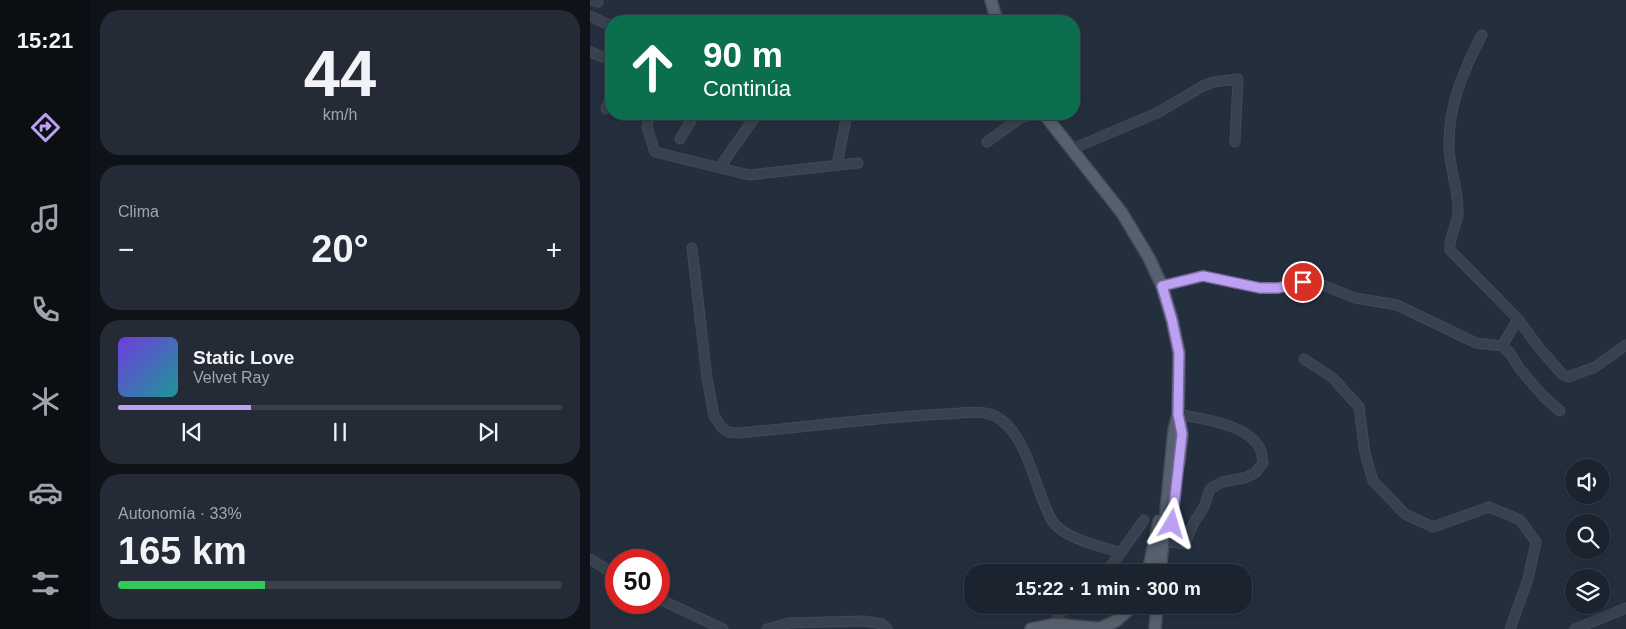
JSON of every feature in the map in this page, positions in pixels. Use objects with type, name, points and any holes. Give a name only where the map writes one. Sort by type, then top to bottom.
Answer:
[{"type":"main road","points":[[991,0],[995,15]]},
{"type":"main road","points":[[1049,120],[1122,213],[1149,258],[1162,286],[1172,320],[1179,353],[1178,414],[1182,434],[1168,564]]},
{"type":"main road","points":[[1161,564],[1174,430],[1178,414]]},
{"type":"main road","points":[[1150,564],[1170,473]]},
{"type":"main road","points":[[1031,629],[1055,624],[1102,628],[1116,621],[1124,614]]},
{"type":"main road","points":[[1154,629],[1156,614]]},
{"type":"main road","points":[[1162,629],[1163,614]]},
{"type":"street","points":[[590,16],[605,23]]},
{"type":"street","points":[[1482,35],[1466,66],[1454,102],[1449,148],[1458,213],[1449,245],[1450,250],[1518,318],[1563,375],[1568,377],[1595,366],[1626,345]]},
{"type":"street","points":[[590,52],[605,58]]},
{"type":"street","points":[[1072,149],[1157,113],[1203,86],[1238,78],[1235,142]]},
{"type":"street","points":[[649,120],[647,127],[655,152],[750,175],[858,163]]},
{"type":"street","points":[[680,139],[691,120]]},
{"type":"street","points":[[720,168],[753,120]]},
{"type":"street","points":[[836,165],[846,120]]},
{"type":"street","points":[[987,142],[1018,120]]},
{"type":"street","points":[[692,248],[707,378],[714,416],[722,428],[728,432],[738,433],[910,416],[982,412],[996,416],[1008,426],[1017,438],[1053,522],[1069,535],[1121,553]]},
{"type":"street","points":[[1162,286],[1203,276],[1260,288],[1278,288],[1313,281],[1325,284],[1355,298],[1397,306],[1476,343],[1502,346],[1510,353],[1519,368],[1538,390],[1560,411]]},
{"type":"street","points":[[1502,346],[1518,318]]},
{"type":"street","points":[[1304,359],[1333,378],[1359,407],[1365,453],[1373,481],[1405,514],[1433,527],[1489,507],[1520,520],[1536,542],[1528,579],[1510,629]]},
{"type":"street","points":[[1169,542],[1185,544],[1193,524],[1204,507],[1210,489],[1222,482],[1244,478],[1255,473],[1263,463],[1261,450],[1250,436],[1232,427],[1178,414]]},
{"type":"street","points":[[1113,564],[1144,520]]},
{"type":"street","points":[[590,559],[605,568]]},
{"type":"street","points":[[670,604],[723,629]]},
{"type":"street","points":[[1575,629],[1626,608]]},
{"type":"street","points":[[1055,624],[1059,614]]},
{"type":"street","points":[[767,629],[789,622],[864,621],[882,624],[887,629]]},
{"type":"route","points":[[1172,524],[1182,434],[1178,414],[1179,353],[1162,286],[1203,276],[1260,288],[1278,288],[1303,282]]}]
